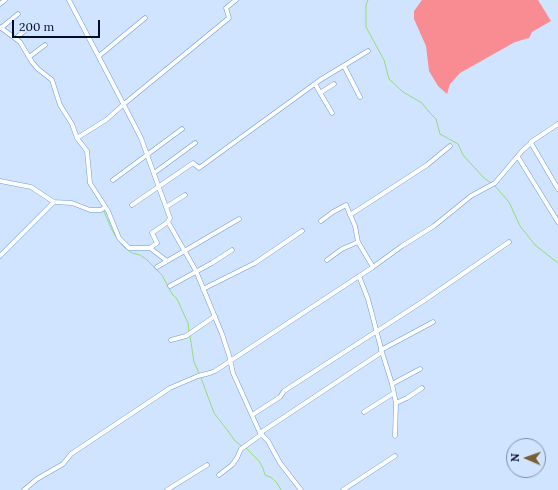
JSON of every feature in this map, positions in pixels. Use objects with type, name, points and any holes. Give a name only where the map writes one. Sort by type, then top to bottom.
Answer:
[{"type":"street","points":[[0,4],[5,0]]},
{"type":"street","points":[[18,14],[1,27],[16,38],[24,48],[28,57],[38,69],[52,80],[60,105],[72,124],[77,138],[86,151],[90,183],[105,207],[116,231],[126,246],[133,249],[150,248],[157,243],[152,232],[168,222],[170,218],[140,138],[124,104],[69,0]]},
{"type":"street","points":[[77,138],[106,120],[229,18],[226,8],[236,0]]},
{"type":"street","points":[[99,56],[145,18]]},
{"type":"street","points":[[16,38],[28,28]]},
{"type":"street","points":[[28,57],[45,44]]},
{"type":"street","points":[[132,206],[193,162],[199,168],[315,84],[368,51]]},
{"type":"street","points":[[344,66],[360,97]]},
{"type":"street","points":[[315,84],[332,113]]},
{"type":"street","points":[[320,93],[334,84]]},
{"type":"street","points":[[24,490],[37,479],[63,464],[71,454],[170,388],[198,376],[210,373],[230,361],[434,226],[471,196],[492,184],[531,142],[557,125],[558,131]]},
{"type":"street","points":[[113,180],[182,129]]},
{"type":"street","points":[[154,173],[195,143]]},
{"type":"street","points":[[531,143],[558,189]]},
{"type":"street","points":[[350,215],[450,146]]},
{"type":"street","points":[[518,157],[558,222]]},
{"type":"street","points":[[0,181],[31,187],[54,202],[72,203],[90,210],[100,210],[105,207]]},
{"type":"street","points":[[166,206],[185,195]]},
{"type":"street","points":[[0,256],[54,202]]},
{"type":"street","points":[[321,221],[345,205],[355,226],[358,242],[373,267]]},
{"type":"street","points":[[157,267],[239,219]]},
{"type":"street","points":[[168,222],[196,271],[227,346],[233,373],[261,434],[268,440],[283,466],[301,490]]},
{"type":"street","points":[[203,289],[255,263],[302,231]]},
{"type":"street","points":[[327,260],[342,249],[358,242]]},
{"type":"street","points":[[252,415],[280,397],[284,391],[377,332],[509,242]]},
{"type":"street","points":[[150,248],[167,260]]},
{"type":"street","points":[[170,286],[232,250]]},
{"type":"street","points":[[359,276],[368,298],[381,351],[392,384],[396,403],[395,436]]},
{"type":"street","points":[[171,340],[186,336],[215,316]]},
{"type":"street","points":[[219,475],[232,465],[238,458],[243,448],[261,434],[381,351],[433,322]]},
{"type":"street","points":[[392,384],[420,368]]},
{"type":"street","points":[[396,403],[422,388]]},
{"type":"street","points":[[364,412],[394,393]]},
{"type":"street","points":[[343,490],[395,456]]},
{"type":"street","points":[[167,490],[206,465]]},
{"type":"shaded area","points":[[422,0],[538,0],[551,21],[532,32],[529,38],[515,42],[460,73],[450,84],[447,94],[438,86],[429,71],[426,46],[414,19],[414,11]]},
{"type":"waterway","points":[[368,0],[366,5],[366,27],[384,60],[389,79],[403,92],[422,103],[436,119],[440,134],[458,144],[463,155],[484,178],[491,183]]},
{"type":"waterway","points":[[88,183],[99,201]]},
{"type":"waterway","points":[[495,186],[509,202],[520,226],[535,245],[558,263]]},
{"type":"waterway","points":[[103,209],[116,237]]},
{"type":"waterway","points":[[118,240],[132,253],[140,255],[146,259],[162,275],[172,294],[177,299],[188,323],[189,331]]},
{"type":"waterway","points":[[190,336],[194,362],[200,375]]},
{"type":"waterway","points":[[201,378],[214,413],[235,441],[243,447]]},
{"type":"waterway","points":[[246,448],[259,461],[265,475],[272,478],[281,490]]}]
